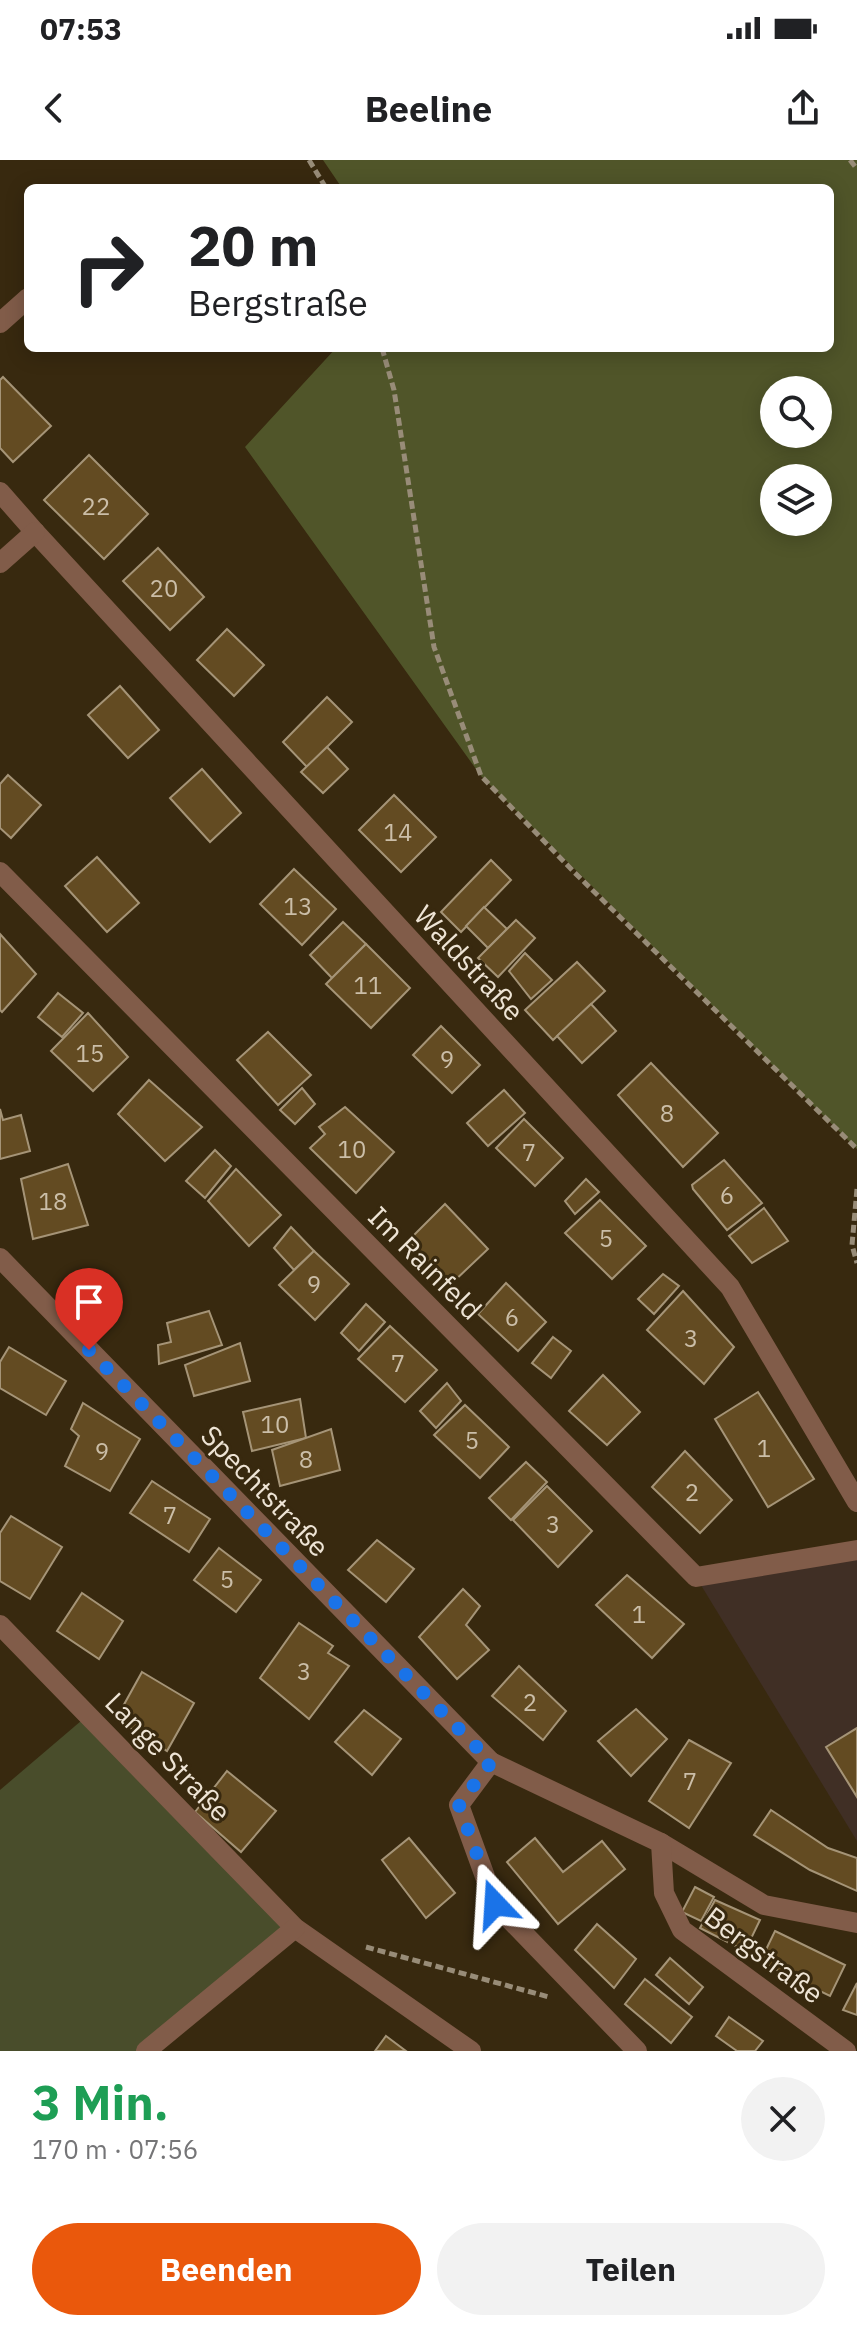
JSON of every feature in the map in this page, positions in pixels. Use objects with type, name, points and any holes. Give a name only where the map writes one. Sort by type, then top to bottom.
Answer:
[{"type":"street","points":[[0,323],[24,302]]},
{"type":"street","name":"Waldstraße","points":[[0,492],[730,1287],[857,1502]]},
{"type":"street","points":[[0,563],[35,532]]},
{"type":"street","name":"Im Rainfeld","points":[[0,872],[696,1577],[857,1550]]},
{"type":"street","name":"Spechtstraße","points":[[0,1258],[491,1762]]},
{"type":"street","name":"Lange Straße","points":[[0,1625],[295,1928],[471,2051]]},
{"type":"street","points":[[491,1762],[459,1805],[495,1904],[637,2051]]},
{"type":"street","name":"Bergstraße","points":[[491,1762],[661,1843],[764,1905],[857,1923]]},
{"type":"street","name":"Bergstraße","points":[[661,1843],[664,1893],[682,1930],[846,2051]]},
{"type":"street","points":[[146,2051],[295,1928]]},
{"type":"path","points":[[309,160],[324,184]]},
{"type":"path","points":[[850,160],[857,169]]},
{"type":"path","points":[[383,352],[394,390],[434,647],[481,776],[574,872],[857,1149]]},
{"type":"path","points":[[857,1189],[852,1245],[857,1263]]},
{"type":"path","points":[[356,1944],[552,1997]]},
{"type":"shaded area","points":[[857,1550],[857,1841],[696,1577]]},
{"type":"green space","points":[[323,160],[857,160],[857,1149],[481,776],[245,447],[332,352],[834,352],[834,184],[339,184]]},
{"type":"green space","points":[[88,1715],[295,1928],[146,2051],[0,2051],[0,1790]]},
{"type":"building","points":[[3,377],[51,426],[13,462],[0,448],[0,380]]},
{"type":"building","points":[[89,455],[148,514],[104,559],[44,500]]},
{"type":"building","points":[[158,548],[204,597],[170,630],[123,581]]},
{"type":"building","points":[[227,629],[264,665],[234,696],[197,660]]},
{"type":"building","points":[[120,686],[159,730],[128,758],[88,715]]},
{"type":"building","points":[[327,697],[352,722],[307,767],[283,742]]},
{"type":"building","points":[[327,747],[348,769],[323,793],[301,772]]},
{"type":"building","points":[[202,769],[241,813],[210,842],[170,798]]},
{"type":"building","points":[[8,775],[41,805],[11,838],[0,828],[0,784]]},
{"type":"building","points":[[394,795],[436,837],[401,872],[359,830]]},
{"type":"building","points":[[97,857],[139,903],[107,932],[65,886]]},
{"type":"building","points":[[491,860],[511,880],[461,932],[441,912]]},
{"type":"building","points":[[294,869],[336,909],[302,945],[260,904]]},
{"type":"building","points":[[484,907],[507,929],[488,948],[466,926]]},
{"type":"building","points":[[516,920],[535,938],[498,977],[478,958]]},
{"type":"building","points":[[343,922],[366,944],[332,978],[310,955]]},
{"type":"building","points":[[0,934],[36,974],[2,1012],[0,1010]]},
{"type":"building","points":[[366,944],[410,988],[371,1028],[326,984]]},
{"type":"building","points":[[525,953],[552,980],[531,999],[509,971]]},
{"type":"building","points":[[577,962],[605,991],[553,1040],[525,1010]]},
{"type":"building","points":[[58,993],[83,1013],[62,1037],[38,1017]]},
{"type":"building","points":[[591,1004],[616,1031],[582,1063],[557,1036]]},
{"type":"building","points":[[88,1013],[128,1057],[93,1091],[51,1051]]},
{"type":"building","points":[[441,1026],[480,1065],[452,1093],[413,1055]]},
{"type":"building","points":[[268,1032],[311,1075],[278,1105],[237,1060]]},
{"type":"building","points":[[651,1063],[718,1133],[683,1167],[618,1095]]},
{"type":"building","points":[[149,1080],[202,1127],[165,1161],[118,1114]]},
{"type":"building","points":[[302,1088],[315,1104],[295,1124],[280,1110]]},
{"type":"building","points":[[504,1090],[525,1113],[488,1146],[467,1123]]},
{"type":"building","points":[[345,1107],[394,1152],[356,1193],[310,1148],[325,1134],[319,1127]]},
{"type":"building","points":[[0,1109],[3,1120],[21,1115],[30,1151],[0,1159]]},
{"type":"building","points":[[524,1119],[563,1158],[535,1186],[496,1148]]},
{"type":"building","points":[[215,1150],[231,1166],[205,1198],[186,1181]]},
{"type":"building","points":[[724,1160],[762,1203],[727,1230],[692,1185]]},
{"type":"building","points":[[68,1164],[88,1225],[33,1239],[21,1179]]},
{"type":"building","points":[[236,1169],[281,1215],[249,1246],[208,1201]]},
{"type":"building","points":[[586,1179],[599,1192],[575,1214],[565,1201]]},
{"type":"building","points":[[600,1200],[646,1246],[612,1279],[565,1233]]},
{"type":"building","points":[[445,1204],[488,1249],[451,1284],[408,1241]]},
{"type":"building","points":[[764,1208],[788,1241],[752,1263],[729,1236]]},
{"type":"building","points":[[291,1227],[314,1251],[294,1270],[274,1248]]},
{"type":"building","points":[[314,1251],[349,1284],[315,1320],[279,1285]]},
{"type":"building","points":[[663,1274],[679,1286],[654,1314],[638,1299]]},
{"type":"building","points":[[506,1283],[546,1322],[518,1351],[478,1314]]},
{"type":"building","points":[[683,1291],[734,1347],[704,1384],[647,1330]]},
{"type":"building","points":[[366,1304],[385,1322],[359,1351],[341,1333]]},
{"type":"building","points":[[209,1311],[222,1345],[159,1364],[158,1345],[171,1342],[167,1323]]},
{"type":"building","points":[[390,1326],[437,1370],[405,1402],[358,1359]]},
{"type":"building","points":[[553,1337],[571,1351],[551,1378],[532,1363]]},
{"type":"building","points":[[240,1343],[250,1381],[194,1396],[185,1365]]},
{"type":"building","points":[[9,1347],[66,1381],[46,1415],[0,1388],[0,1362]]},
{"type":"building","points":[[603,1375],[640,1412],[607,1445],[569,1411]]},
{"type":"building","points":[[447,1383],[461,1401],[436,1428],[420,1411]]},
{"type":"building","points":[[758,1392],[814,1479],[768,1507],[715,1419]]},
{"type":"building","points":[[300,1399],[306,1438],[252,1451],[243,1412]]},
{"type":"building","points":[[83,1403],[140,1439],[110,1491],[65,1466],[79,1436],[71,1429]]},
{"type":"building","points":[[465,1405],[509,1447],[480,1478],[434,1435]]},
{"type":"building","points":[[331,1429],[340,1470],[280,1486],[272,1450]]},
{"type":"building","points":[[685,1451],[732,1500],[700,1533],[652,1487]]},
{"type":"building","points":[[526,1462],[547,1482],[511,1520],[489,1498]]},
{"type":"building","points":[[152,1481],[210,1519],[189,1552],[130,1513]]},
{"type":"building","points":[[547,1486],[592,1531],[558,1567],[513,1520]]},
{"type":"building","points":[[11,1516],[62,1547],[30,1599],[0,1581],[0,1533]]},
{"type":"building","points":[[377,1540],[414,1569],[386,1602],[348,1570]]},
{"type":"building","points":[[219,1548],[261,1580],[236,1612],[194,1580]]},
{"type":"building","points":[[627,1575],[684,1624],[652,1658],[596,1605]]},
{"type":"building","points":[[463,1589],[480,1606],[466,1625],[489,1650],[457,1679],[419,1637]]},
{"type":"building","points":[[82,1593],[123,1621],[99,1659],[57,1631]]},
{"type":"building","points":[[299,1623],[333,1646],[328,1653],[349,1666],[309,1719],[260,1678]]},
{"type":"building","points":[[519,1666],[566,1711],[543,1740],[492,1696]]},
{"type":"building","points":[[142,1672],[194,1703],[167,1751],[116,1719]]},
{"type":"building","points":[[636,1709],[667,1739],[631,1776],[598,1741]]},
{"type":"building","points":[[364,1710],[401,1739],[372,1775],[335,1742]]},
{"type":"building","points":[[857,1728],[857,1797],[826,1747]]},
{"type":"building","points":[[689,1740],[731,1763],[689,1828],[649,1801]]},
{"type":"building","points":[[227,1771],[276,1811],[241,1852],[195,1812]]},
{"type":"building","points":[[771,1810],[828,1848],[857,1858],[857,1891],[810,1870],[754,1835]]},
{"type":"building","points":[[409,1838],[455,1893],[426,1918],[382,1860]]},
{"type":"building","points":[[535,1838],[563,1872],[602,1841],[625,1869],[558,1924],[507,1862]]},
{"type":"building","points":[[695,1887],[714,1897],[701,1921],[682,1912]]},
{"type":"building","points":[[715,1900],[760,1920],[745,1951],[700,1928]]},
{"type":"building","points":[[597,1924],[636,1959],[614,1988],[575,1950]]},
{"type":"building","points":[[775,1931],[845,1965],[830,1996],[760,1962]]},
{"type":"building","points":[[670,1958],[703,1987],[689,2004],[656,1975]]},
{"type":"building","points":[[645,1979],[692,2017],[671,2043],[625,2004]]},
{"type":"building","points":[[857,1983],[857,2015],[843,2010]]},
{"type":"building","points":[[729,2017],[763,2041],[755,2051],[737,2051],[716,2036]]},
{"type":"building","points":[[386,2036],[406,2051],[375,2051]]},
{"type":"route","points":[[89,1350],[491,1762],[459,1805],[495,1904]]}]
